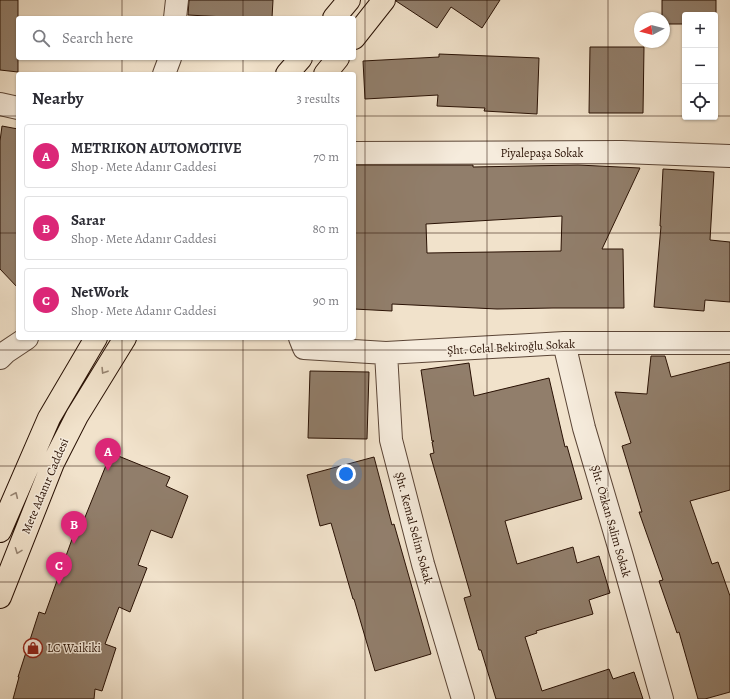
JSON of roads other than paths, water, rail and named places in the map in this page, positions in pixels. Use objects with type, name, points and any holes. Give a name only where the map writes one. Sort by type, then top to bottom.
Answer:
[{"type":"main road","points":[[336,16],[349,0]]},
{"type":"main road","points":[[356,35],[384,0]]},
{"type":"main road","points":[[289,72],[299,60]]},
{"type":"main road","points":[[327,72],[336,60]]},
{"type":"main road","name":"Mete Adanır Caddesi","points":[[0,531],[49,418],[95,340]]},
{"type":"main road","name":"Mete Adanır Caddesi","points":[[0,597],[52,463],[77,416],[124,340]]},
{"type":"street","points":[[175,16],[177,0]]},
{"type":"street","points":[[165,72],[169,60]]},
{"type":"street","points":[[0,104],[16,108]]},
{"type":"street","name":"Piyalepaşa Sokak","points":[[356,152],[622,152],[730,156]]},
{"type":"street","points":[[2,353],[24,340]]},
{"type":"street","name":"Şht. Celal Bekiroğlu Sokak","points":[[301,340],[304,348],[386,353],[564,343],[730,343]]},
{"type":"street","name":"Şht. Özkan Salim Sokak","points":[[564,343],[584,428],[662,699]]},
{"type":"street","name":"Şht. Kemal Selim Sokak","points":[[386,353],[391,440],[423,564],[463,699]]},
{"type":"place","name":"METRIKON AUTOMOTIVE","points":[[108,471]]},
{"type":"place","name":"Sarar","points":[[74,544]]},
{"type":"place","name":"NetWork","points":[[59,585]]},
{"type":"place","name":"LC Waikiki","points":[[33,648]]}]
